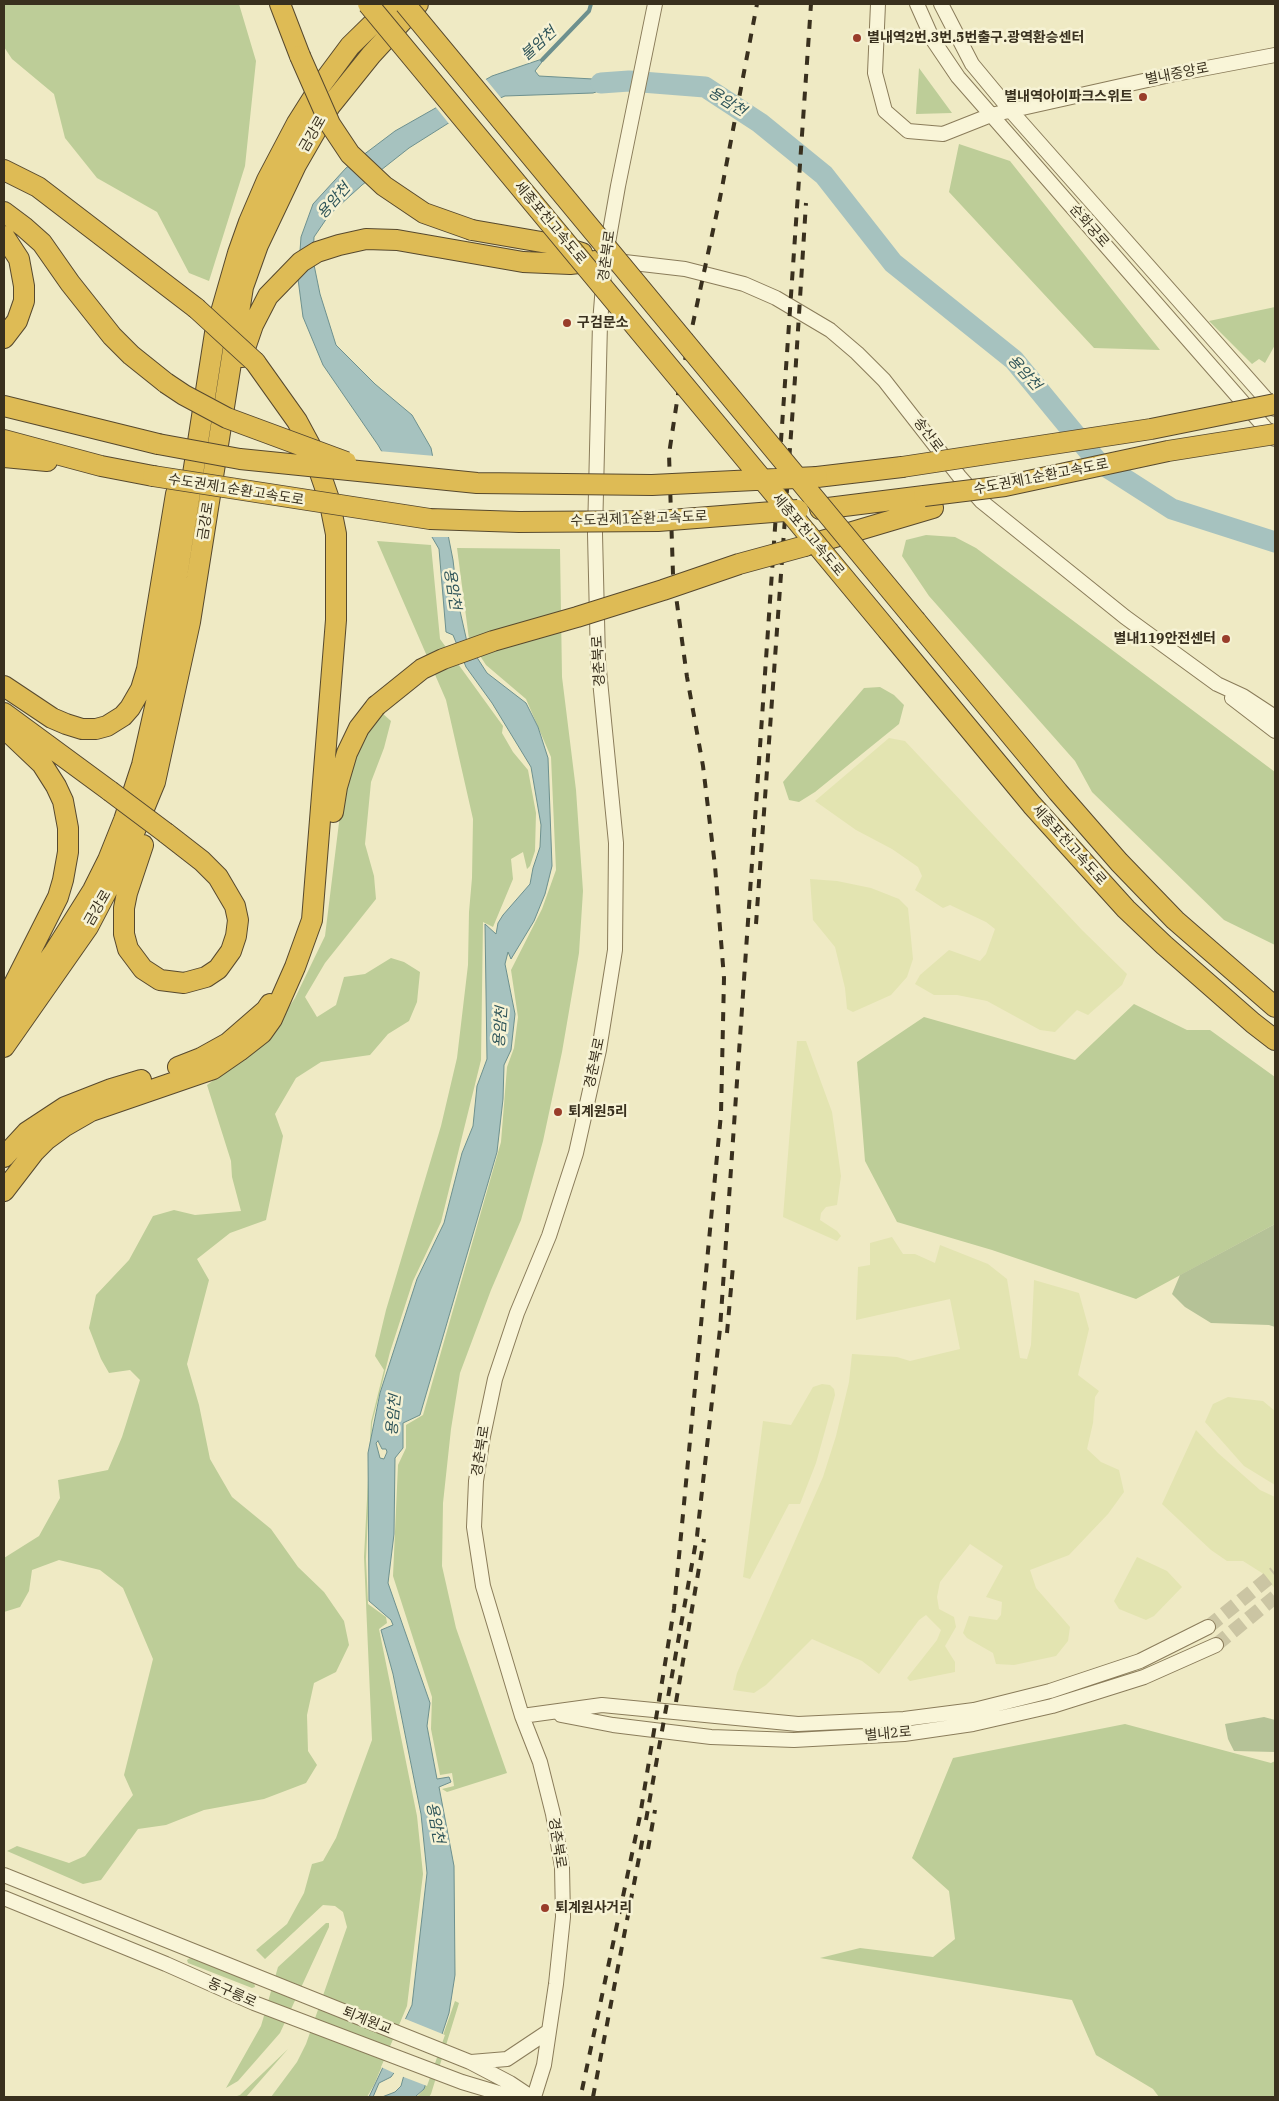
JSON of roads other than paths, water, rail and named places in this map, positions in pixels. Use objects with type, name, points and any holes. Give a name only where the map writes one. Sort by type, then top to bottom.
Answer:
[{"type":"highway","points":[[280,4],[300,56],[330,124],[350,154],[384,186],[424,213],[472,230],[553,244],[605,260]]},
{"type":"highway","name":"세종포천고속도로","points":[[368,4],[1032,805],[1126,909],[1164,945],[1275,1040]]},
{"type":"highway","points":[[350,46],[379,4]]},
{"type":"highway","name":"금강로","points":[[4,1021],[54,952],[93,890],[108,860],[124,820],[142,765],[160,685],[215,333],[238,253],[267,180],[297,123],[350,46],[393,4]]},
{"type":"highway","name":"세종포천고속도로","points":[[405,4],[1058,792],[1119,862],[1175,920],[1275,1007]]},
{"type":"highway","name":"금강로","points":[[4,1047],[88,927],[126,855],[155,782],[190,622],[243,287],[272,213],[296,165],[330,106],[371,55],[418,4]]},
{"type":"highway","points":[[4,170],[38,187],[196,308],[255,362],[297,421],[311,447],[329,499],[336,534],[336,620],[312,920]]},
{"type":"highway","points":[[4,212],[42,243],[70,283],[112,336],[166,383],[226,418],[379,473]]},
{"type":"highway","points":[[4,236],[19,259],[24,286],[24,301],[17,321],[4,338]]},
{"type":"highway","points":[[226,403],[253,325],[268,296],[301,262],[317,252],[366,239],[397,240],[523,262],[570,264],[605,260]]},
{"type":"highway","points":[[4,686],[52,718],[82,728],[96,729],[113,723],[123,716],[136,700],[142,689],[148,660],[197,373],[215,333]]},
{"type":"highway","name":"수도권제1순환고속도로","points":[[4,406],[158,444],[240,459],[468,482],[524,485],[652,485],[817,477],[902,467],[1151,429],[1275,404]]},
{"type":"highway","name":"수도권제1순환고속도로","points":[[4,440],[101,466],[153,476],[430,519],[519,522],[658,521],[929,502],[1168,451],[1275,434]]},
{"type":"highway","points":[[4,457],[101,466]]},
{"type":"highway","points":[[4,1191],[34,1152],[46,1140],[84,1115],[214,1069],[239,1052],[262,1032],[272,1019],[295,967],[312,920],[337,787],[347,753],[359,728],[376,706],[422,669],[492,641],[578,617],[739,564],[805,546],[929,502]]},
{"type":"highway","points":[[4,713],[110,791],[166,833],[218,877],[235,906],[238,920],[236,936],[225,962],[206,978],[184,983],[168,982],[160,980],[143,969],[128,949],[123,922],[127,893],[157,808],[177,736],[190,622]]},
{"type":"highway","points":[[4,728],[42,764],[63,801],[68,828],[68,852],[64,880],[49,916],[4,1004]]},
{"type":"highway","points":[[4,1157],[27,1132],[65,1107],[111,1089],[166,1072],[201,1058],[228,1043],[266,1010],[295,967]]},
{"type":"highway","points":[[4,995],[22,971]]},
{"type":"street","name":"경춘북로","points":[[532,2097],[544,2065],[563,1917],[562,1867],[553,1814],[540,1762],[522,1716],[483,1586],[474,1527],[476,1482],[495,1379],[517,1313],[549,1236],[576,1153],[598,1050],[615,950],[617,909],[616,843],[598,660],[596,544],[599,332],[605,260],[655,4]]},
{"type":"street","name":"별내중앙로","points":[[878,4],[875,73],[885,111],[908,131],[943,134],[991,115],[1170,75],[1275,55]]},
{"type":"street","name":"순화궁로","points":[[917,4],[933,40],[958,77],[1275,439]]},
{"type":"street","name":"순화궁로","points":[[941,4],[972,64],[1011,111],[1275,409]]},
{"type":"street","name":"송산로","points":[[605,260],[685,269],[744,284],[776,298],[830,330],[884,380],[958,476],[982,501],[1125,617],[1217,684],[1239,705],[1275,731]]},
{"type":"street","name":"송산로","points":[[1217,684],[1243,696],[1275,717]]},
{"type":"street","name":"별내2로","points":[[522,1716],[602,1705],[798,1724],[904,1719],[974,1710],[1050,1691],[1140,1661],[1208,1627]]},
{"type":"street","name":"별내2로","points":[[548,1713],[612,1725],[711,1737],[794,1740],[904,1734],[974,1724],[1052,1706],[1144,1678],[1216,1645]]},
{"type":"street","name":"동구릉로","points":[[4,1875],[264,1981]]},
{"type":"street","name":"동구릉로","points":[[4,1898],[166,1964],[254,2003],[462,2082],[508,2092]]},
{"type":"street","name":"퇴계원교","points":[[264,1981],[470,2062],[508,2092]]},
{"type":"street","points":[[470,2062],[507,2059],[548,2030]]},
{"type":"street","points":[[462,2082],[480,2097]]},
{"type":"street","points":[[508,2092],[532,2097]]},
{"type":"water","points":[[545,58],[535,71],[539,76],[629,81],[593,93],[505,96],[466,112],[409,148],[362,185],[329,215],[314,237],[313,260],[320,294],[336,345],[375,384],[412,415],[431,448],[453,560],[458,602],[467,642],[487,673],[526,703],[538,727],[548,758],[552,866],[545,894],[534,921],[511,959],[508,952],[505,964],[515,1014],[511,1050],[504,1065],[503,1099],[497,1152],[420,1415],[403,1423],[403,1448],[395,1458],[394,1534],[388,1583],[430,1703],[427,1726],[437,1779],[449,1777],[451,1782],[439,1787],[454,1866],[455,1975],[449,2013],[424,2089],[415,2097],[382,2097],[395,2092],[401,2086],[404,2075],[396,2070],[391,2077],[379,2083],[373,2097],[369,2097],[412,2005],[427,1873],[421,1814],[393,1674],[381,1630],[393,1625],[391,1620],[369,1601],[368,1453],[380,1393],[417,1279],[444,1223],[462,1153],[473,1126],[477,1086],[487,1059],[485,924],[496,934],[498,923],[503,915],[530,884],[540,847],[541,825],[531,767],[492,703],[466,667],[453,635],[446,632],[439,549],[378,445],[323,365],[303,317],[298,279],[301,237],[313,204],[346,168],[395,131],[492,76]],"holes":[[[378,1441],[382,1449],[386,1449],[387,1452],[384,1459],[380,1458],[376,1443]]]},
{"type":"waterway","name":"불암천","points":[[542,60],[589,11],[591,4]]},
{"type":"waterway","name":"용암천","points":[[601,83],[629,81],[705,87],[760,123],[824,175],[893,263],[1014,360],[1097,461],[1172,509],[1275,542]]},
{"type":"tunnel","points":[[1208,1627],[1275,1573]]},
{"type":"tunnel","points":[[1216,1645],[1275,1597]]},
{"type":"railway","points":[[582,2090],[640,1816],[674,1609],[721,1114],[724,978],[715,866],[703,766],[687,677],[673,574],[669,454],[679,388],[720,198],[757,4]]},
{"type":"railway","points":[[646,1820],[697,1536],[720,1329],[811,4]]},
{"type":"railway","points":[[756,924],[806,203]]},
{"type":"railway","points":[[727,1333],[733,1266]]},
{"type":"railway","points":[[676,1702],[704,1539]]},
{"type":"railway","points":[[648,1849],[655,1810]]},
{"type":"railway","points":[[593,2097],[643,1837]]},
{"type":"place","name":"별내역2번.3번.5번출구.광역환승센터","points":[[857,38]]},
{"type":"place","name":"별내역아이파크스위트","points":[[1143,97]]},
{"type":"place","name":"구검문소","points":[[567,323]]},
{"type":"place","name":"별내119안전센터","points":[[1226,639]]},
{"type":"place","name":"퇴계원5리","points":[[558,1112]]},
{"type":"place","name":"퇴계원사거리","points":[[545,1908]]}]
